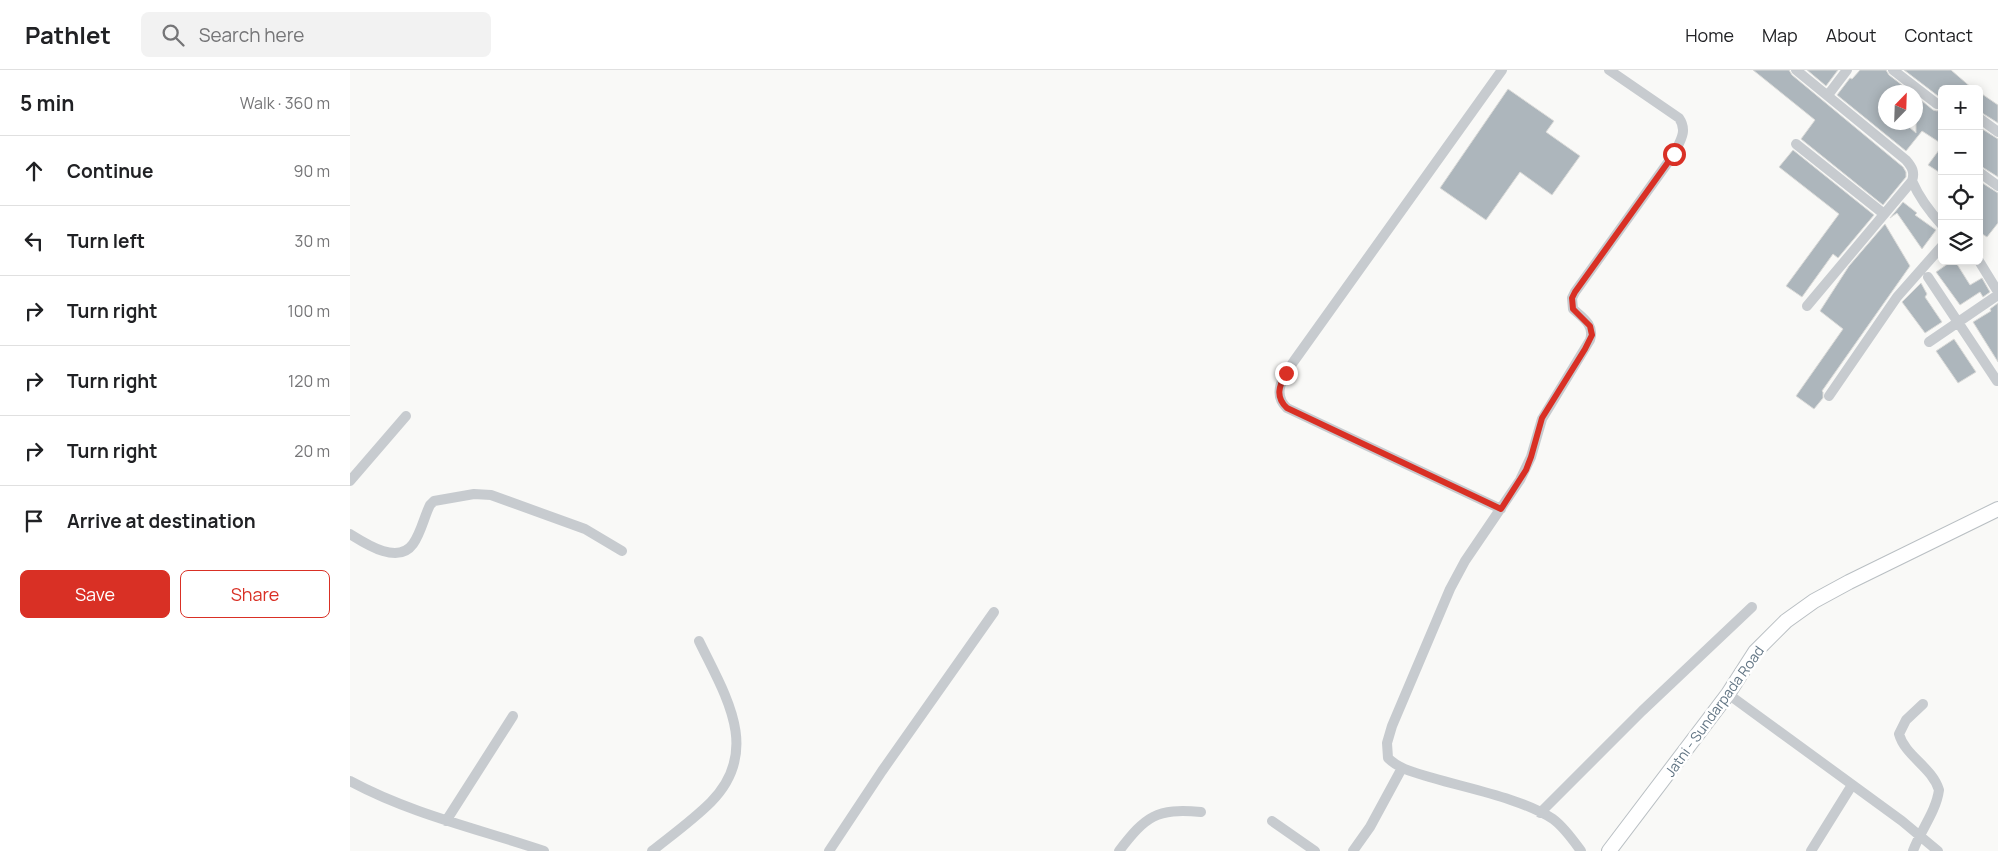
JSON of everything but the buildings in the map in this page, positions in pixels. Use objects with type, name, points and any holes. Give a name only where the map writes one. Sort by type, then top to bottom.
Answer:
[{"type":"main road","name":"Jatni - Sundarpada Road","points":[[1609,851],[1728,694],[1755,652],[1786,621],[1814,601],[1998,509]]},
{"type":"street","points":[[1501,509],[1287,408],[1280,400],[1279,391],[1286,373],[1502,70]]},
{"type":"street","points":[[1581,851],[1561,826],[1540,813],[1500,798],[1402,768],[1388,758],[1387,743],[1392,726],[1457,574],[1526,470],[1542,418],[1592,335],[1590,326],[1573,309],[1572,298],[1668,162],[1683,135],[1684,129],[1679,118],[1609,70]]},
{"type":"street","points":[[1796,70],[1906,160],[1912,167],[1914,174],[1912,181],[1807,306]]},
{"type":"street","points":[[1828,95],[1847,70]]},
{"type":"street","points":[[1893,70],[1937,104]]},
{"type":"street","points":[[1983,121],[1998,132]]},
{"type":"street","points":[[1796,144],[1884,214]]},
{"type":"street","points":[[1983,175],[1998,186]]},
{"type":"street","points":[[1912,181],[1922,200],[1938,220]]},
{"type":"street","points":[[1830,396],[1897,297],[1938,251]]},
{"type":"street","points":[[1929,342],[1998,294],[1981,265]]},
{"type":"street","points":[[1928,277],[1997,381]]},
{"type":"street","points":[[350,481],[406,416]]},
{"type":"street","points":[[350,534],[380,549],[399,553],[407,550],[413,544],[430,505],[434,501],[482,493],[585,529],[622,551]]},
{"type":"street","points":[[1540,813],[1642,711],[1752,607]]},
{"type":"street","points":[[829,851],[882,771],[994,612]]},
{"type":"street","points":[[652,851],[712,800],[724,786],[734,764],[737,745],[736,729],[723,691],[699,641]]},
{"type":"street","points":[[1728,694],[1919,834],[1938,851]]},
{"type":"street","points":[[1913,851],[1919,834],[1934,807],[1938,790],[1933,778],[1904,744],[1899,734],[1906,720],[1923,704]]},
{"type":"street","points":[[446,821],[513,716]]},
{"type":"street","points":[[1353,851],[1370,827],[1402,768]]},
{"type":"street","points":[[350,781],[388,800],[446,821],[544,851]]},
{"type":"street","points":[[1811,851],[1852,785]]},
{"type":"street","points":[[1119,851],[1129,838],[1152,817],[1177,810],[1201,812]]},
{"type":"street","points":[[1272,821],[1315,851]]},
{"type":"route","points":[[1286,373],[1279,391],[1280,400],[1287,408],[1501,509],[1526,470],[1542,418],[1592,335],[1590,326],[1573,309],[1572,298],[1674,154]]}]
